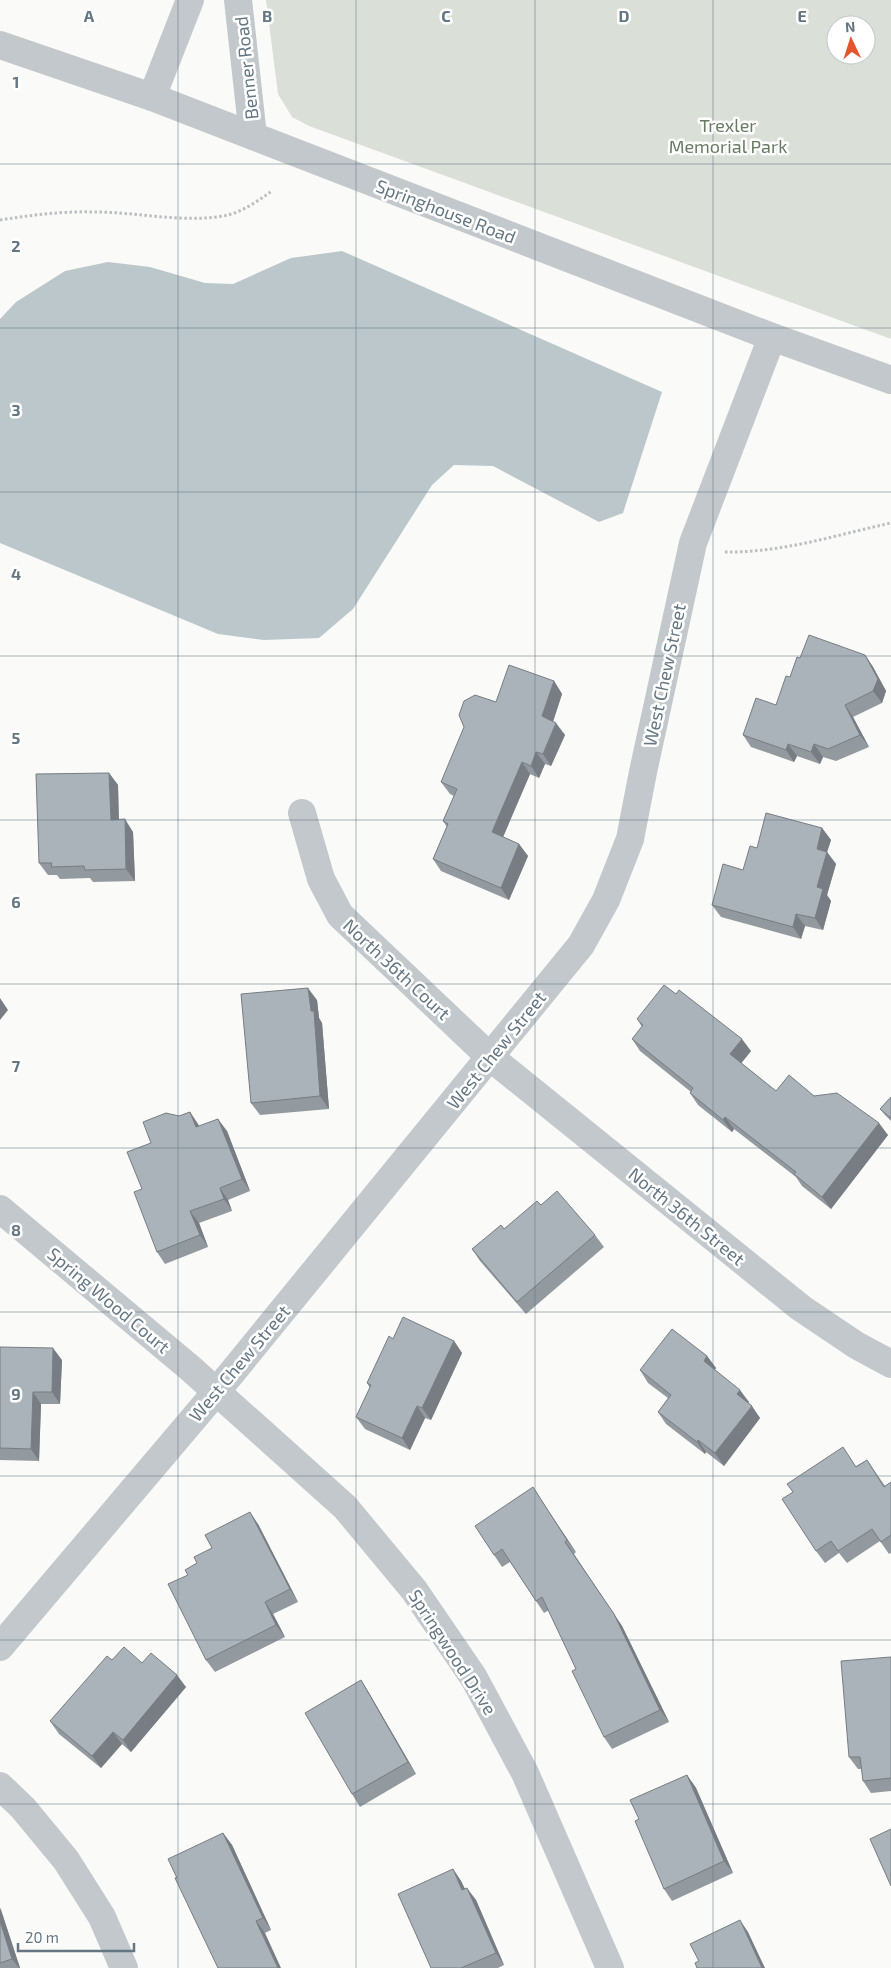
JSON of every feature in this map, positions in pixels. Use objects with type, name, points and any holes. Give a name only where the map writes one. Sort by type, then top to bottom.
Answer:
[{"type":"street","points":[[152,97],[190,0]]},
{"type":"street","name":"Benner Road","points":[[238,0],[254,136]]},
{"type":"street","name":"Springhouse Road","points":[[0,45],[152,97],[772,337],[891,380]]},
{"type":"street","name":"West Chew Street","points":[[0,1646],[216,1392],[581,945],[606,900],[630,839],[693,543],[772,337]]},
{"type":"street","name":"North 36th Court","points":[[302,813],[321,879],[340,915],[490,1057]]},
{"type":"street","name":"North 36th Street","points":[[490,1057],[801,1308],[856,1346],[891,1364]]},
{"type":"street","name":"Spring Wood Court","points":[[0,1209],[216,1392]]},
{"type":"street","name":"Springwood Drive","points":[[216,1392],[345,1507],[419,1598],[474,1678],[524,1772],[610,1968]]},
{"type":"street","points":[[0,1786],[23,1808],[66,1860],[102,1917],[124,1968]]},
{"type":"path","points":[[0,220],[53,212],[96,212],[199,218],[230,214],[253,204],[272,191]]},
{"type":"path","points":[[693,543],[724,552],[748,552],[830,538],[891,523]]},
{"type":"green space","name":"Trexler Memorial Park","points":[[266,0],[891,0],[891,339],[309,126],[292,117],[278,94]]},
{"type":"shaded area","points":[[342,251],[662,392],[623,513],[599,522],[493,466],[454,465],[432,485],[353,609],[319,638],[264,640],[218,634],[0,543],[0,319],[16,302],[65,271],[108,262],[150,267],[205,283],[233,284],[291,258]]},
{"type":"building","points":[[809,635],[865,655],[878,679],[873,691],[845,705],[860,735],[828,749],[814,744],[811,752],[788,744],[786,750],[743,735],[756,698],[776,705],[786,676],[790,677],[797,657],[800,658]]},
{"type":"building","points":[[509,665],[554,681],[542,716],[556,723],[543,754],[536,752],[531,766],[522,762],[492,832],[519,844],[501,888],[433,859],[448,824],[443,821],[457,789],[441,782],[464,727],[459,715],[464,701],[475,695],[496,702]]},
{"type":"building","points":[[109,773],[111,820],[125,819],[126,869],[85,870],[84,866],[51,867],[52,863],[39,863],[36,774]]},
{"type":"building","points":[[766,813],[822,828],[817,849],[827,852],[817,887],[823,889],[815,918],[796,914],[793,927],[712,905],[723,864],[743,870],[750,846],[757,848]]},
{"type":"building","points":[[664,985],[676,994],[679,990],[742,1039],[730,1054],[776,1091],[789,1075],[814,1096],[837,1093],[879,1123],[822,1197],[794,1174],[796,1172],[725,1117],[723,1120],[690,1093],[693,1088],[632,1039],[643,1025],[637,1019]]},
{"type":"building","points":[[308,988],[311,1011],[314,1011],[320,1096],[251,1103],[241,994]]},
{"type":"building","points":[[891,1097],[891,1118],[880,1109]]},
{"type":"building","points":[[190,1112],[196,1127],[218,1119],[242,1179],[220,1188],[224,1199],[190,1211],[200,1235],[157,1252],[134,1192],[142,1189],[127,1152],[151,1143],[143,1122],[166,1113],[179,1116]]},
{"type":"building","points":[[557,1191],[595,1235],[517,1302],[472,1249],[501,1225],[504,1229],[537,1201],[541,1205]]},
{"type":"building","points":[[403,1317],[454,1341],[422,1408],[417,1406],[402,1438],[356,1417],[371,1385],[367,1383],[389,1336],[393,1339]]},
{"type":"building","points":[[672,1329],[707,1356],[704,1361],[740,1390],[737,1394],[752,1406],[715,1453],[698,1440],[697,1442],[658,1412],[671,1395],[640,1370]]},
{"type":"building","points":[[0,1347],[53,1348],[52,1392],[33,1392],[31,1449],[0,1448]]},
{"type":"building","points":[[843,1447],[856,1467],[867,1460],[884,1487],[891,1482],[891,1535],[881,1542],[872,1529],[838,1551],[831,1541],[816,1551],[782,1499],[793,1492],[787,1484]]},
{"type":"building","points":[[533,1487],[567,1540],[565,1542],[614,1614],[660,1710],[604,1737],[572,1671],[576,1669],[542,1597],[536,1601],[502,1549],[494,1555],[475,1526]]},
{"type":"building","points":[[250,1512],[290,1589],[265,1602],[276,1625],[206,1660],[168,1584],[188,1575],[185,1570],[197,1563],[194,1557],[212,1548],[205,1535]]},
{"type":"building","points":[[124,1647],[142,1663],[151,1653],[177,1675],[123,1740],[113,1732],[92,1756],[50,1721],[107,1656],[112,1660]]},
{"type":"building","points":[[891,1657],[891,1778],[863,1781],[860,1757],[849,1757],[841,1661]]},
{"type":"building","points":[[361,1680],[408,1762],[352,1794],[305,1713]]},
{"type":"building","points":[[687,1775],[724,1861],[664,1889],[635,1821],[639,1819],[630,1800]]},
{"type":"building","points":[[891,1829],[891,1886],[870,1839]]},
{"type":"building","points":[[223,1833],[263,1918],[256,1921],[278,1968],[218,1968],[175,1878],[177,1878],[168,1859]]},
{"type":"building","points":[[453,1869],[462,1890],[467,1888],[496,1953],[461,1968],[431,1968],[398,1894]]},
{"type":"building","points":[[740,1920],[762,1968],[697,1968],[695,1963],[699,1961],[690,1944]]},
{"type":"building","points":[[0,1921],[12,1959],[0,1963]]}]
